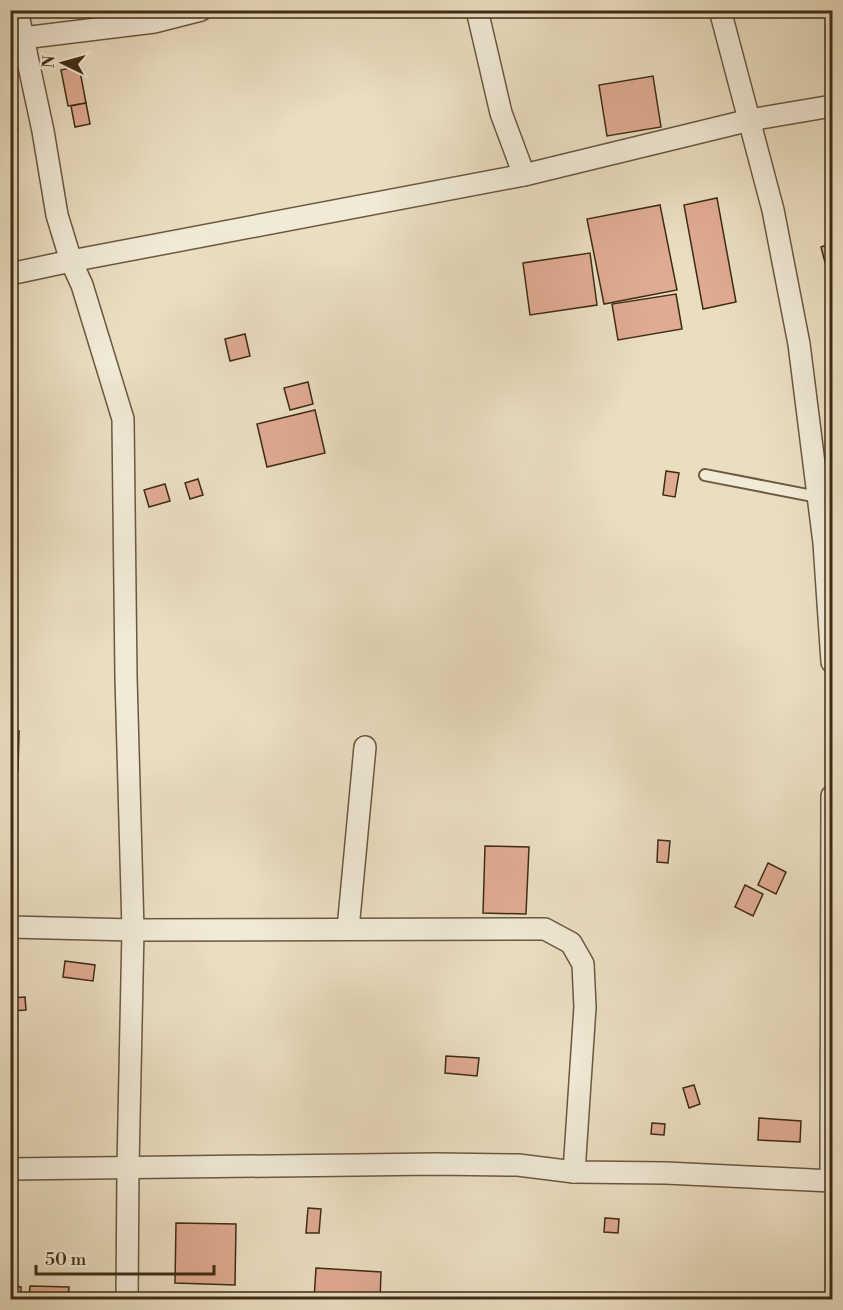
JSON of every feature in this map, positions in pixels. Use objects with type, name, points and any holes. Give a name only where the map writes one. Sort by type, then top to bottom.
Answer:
[{"type":"street","points":[[17,10],[44,131],[57,215],[70,261],[82,285],[123,419],[126,677],[133,930],[127,1299]]},
{"type":"street","points":[[23,38],[154,22],[201,10]]},
{"type":"street","points":[[477,10],[501,113],[524,175]]},
{"type":"street","points":[[720,10],[773,210],[799,344],[824,543],[832,662]]},
{"type":"street","points":[[10,274],[524,175],[750,120],[832,106]]},
{"type":"street","points":[[348,929],[365,747]]},
{"type":"street","points":[[10,1169],[518,1165],[574,1172],[666,1173],[832,1181],[832,796]]},
{"type":"street","points":[[10,927],[133,930],[545,928],[571,943],[584,964],[585,1007],[574,1172]]},
{"type":"lane","points":[[705,475],[818,497]]},
{"type":"building","points":[[79,66],[86,103],[68,106],[61,70]]},
{"type":"building","points":[[653,76],[661,127],[607,136],[599,85]]},
{"type":"building","points":[[10,89],[18,130],[10,131]]},
{"type":"building","points":[[86,103],[90,124],[75,127],[71,106]]},
{"type":"building","points":[[717,198],[736,302],[703,309],[684,205]]},
{"type":"building","points":[[660,205],[677,290],[604,304],[587,219]]},
{"type":"building","points":[[832,243],[832,289],[821,247]]},
{"type":"building","points":[[590,253],[597,305],[530,315],[523,263]]},
{"type":"building","points":[[676,294],[682,329],[618,340],[612,304]]},
{"type":"building","points":[[245,334],[250,356],[230,361],[225,339]]},
{"type":"building","points":[[308,382],[313,404],[290,410],[284,388]]},
{"type":"building","points":[[315,410],[325,453],[267,467],[257,424]]},
{"type":"building","points":[[666,471],[679,473],[675,497],[663,495]]},
{"type":"building","points":[[198,479],[203,495],[190,499],[185,483]]},
{"type":"building","points":[[165,484],[170,501],[149,507],[144,490]]},
{"type":"building","points":[[10,731],[19,731],[18,771],[10,770]]},
{"type":"building","points":[[658,840],[670,841],[668,863],[657,862]]},
{"type":"building","points":[[485,846],[529,847],[526,914],[483,913]]},
{"type":"building","points":[[768,863],[786,872],[776,894],[758,885]]},
{"type":"building","points":[[745,885],[763,894],[753,916],[735,907]]},
{"type":"building","points":[[65,961],[95,965],[93,981],[63,977]]},
{"type":"building","points":[[25,997],[26,1010],[10,1011],[10,998]]},
{"type":"building","points":[[446,1056],[479,1058],[477,1076],[445,1073]]},
{"type":"building","points":[[694,1085],[700,1104],[689,1108],[683,1088]]},
{"type":"building","points":[[759,1118],[801,1121],[800,1142],[758,1140]]},
{"type":"building","points":[[652,1123],[665,1124],[664,1135],[651,1134]]},
{"type":"building","points":[[308,1208],[321,1209],[319,1233],[306,1233]]},
{"type":"building","points":[[605,1218],[619,1219],[618,1233],[604,1232]]},
{"type":"building","points":[[176,1223],[236,1224],[235,1285],[175,1283]]},
{"type":"building","points":[[316,1268],[381,1272],[380,1300],[314,1300]]},
{"type":"building","points":[[10,1286],[21,1287],[21,1300],[10,1300]]},
{"type":"building","points":[[30,1286],[69,1287],[68,1300],[29,1300]]}]
